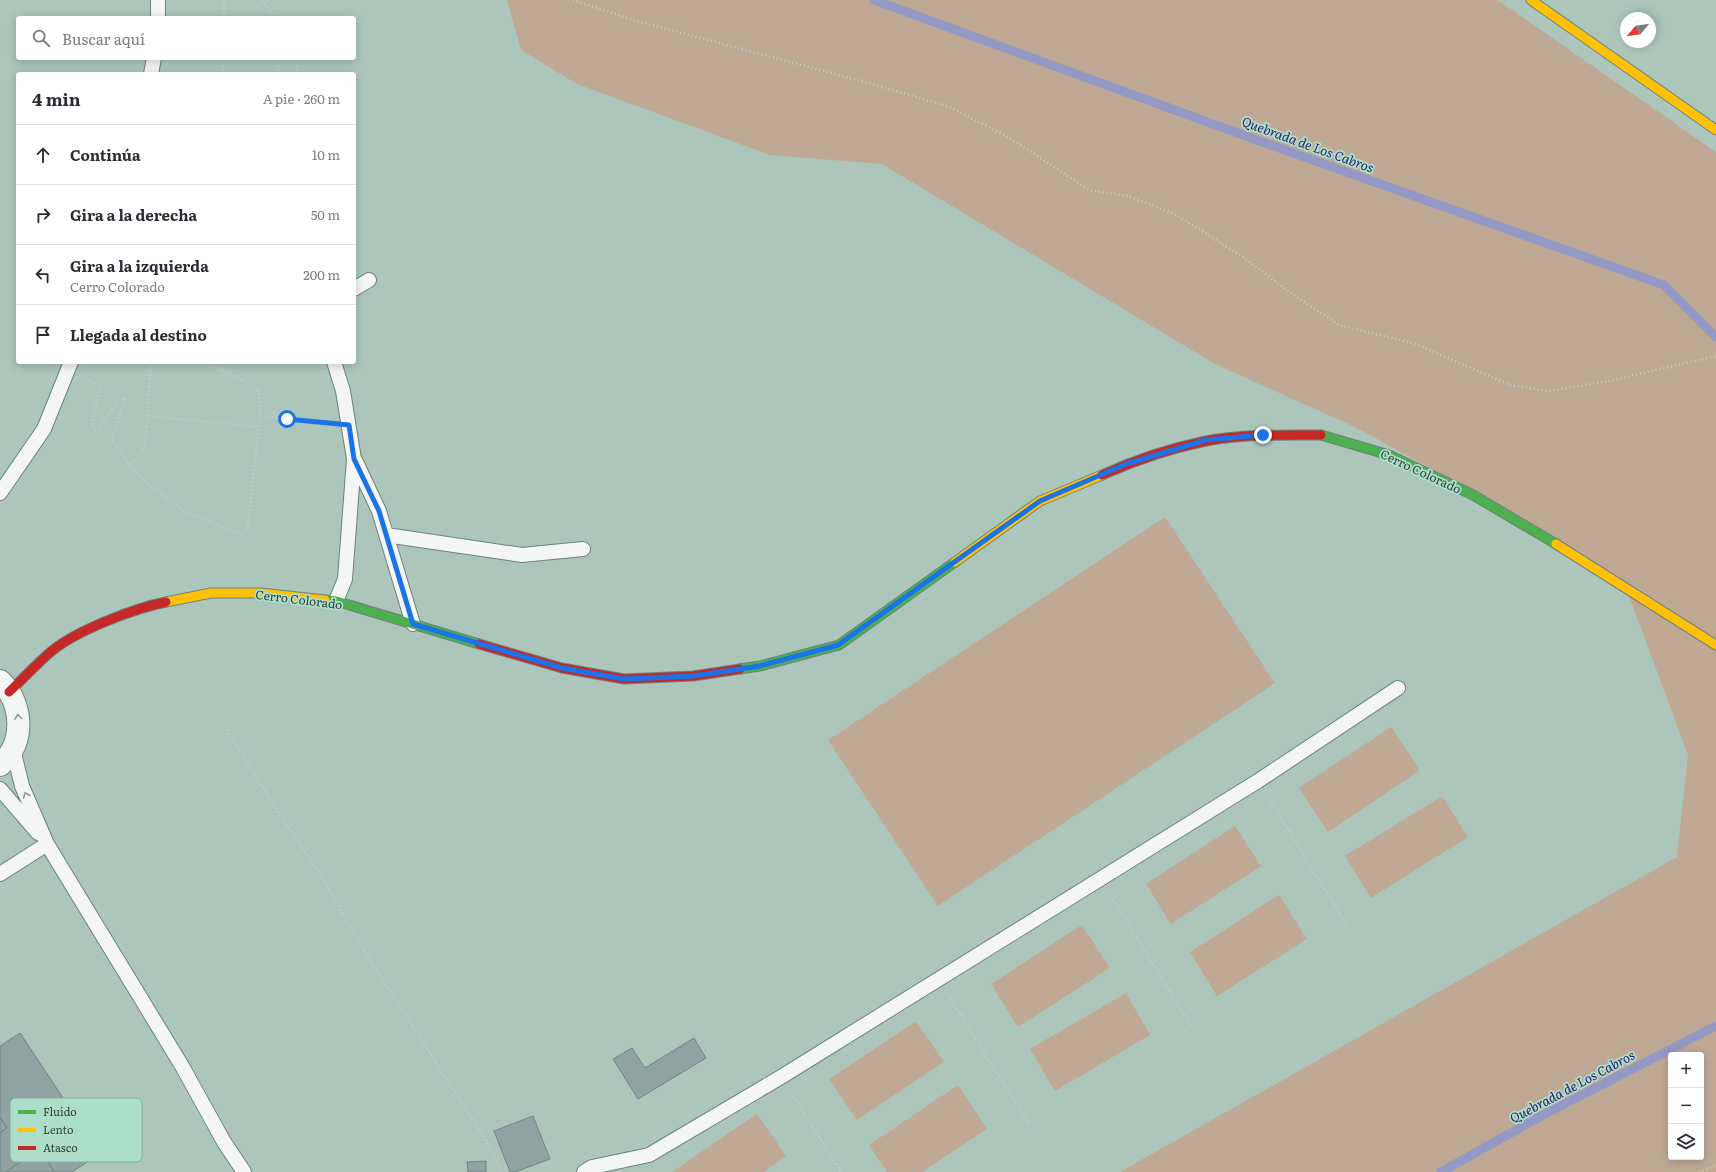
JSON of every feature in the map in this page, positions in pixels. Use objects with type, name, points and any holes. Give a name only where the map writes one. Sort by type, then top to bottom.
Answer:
[{"type":"street","points":[[1531,0],[1716,130]]},
{"type":"street","name":"Cerro Colorado","points":[[6,757],[19,726],[18,714],[5,686],[54,649],[92,627],[149,605],[211,592],[260,593],[336,601],[562,668],[624,679],[693,676],[760,666],[838,645],[1040,501],[1126,464],[1206,440],[1263,435],[1326,436],[1389,455],[1473,495],[1558,545],[1716,645]]},
{"type":"lane","points":[[158,0],[158,16]]},
{"type":"lane","points":[[151,72],[154,60]]},
{"type":"lane","points":[[356,288],[369,280]]},
{"type":"lane","points":[[335,364],[343,391],[354,459],[345,579],[336,601]]},
{"type":"lane","points":[[0,492],[44,429],[69,366]]},
{"type":"lane","points":[[354,459],[379,511],[413,624]]},
{"type":"lane","points":[[386,535],[522,555],[583,549]]},
{"type":"lane","points":[[584,1172],[592,1167],[649,1155],[781,1077],[1101,880],[1258,781],[1398,688]]},
{"type":"lane","points":[[6,757],[22,786],[47,844],[182,1066],[224,1142],[244,1172]]},
{"type":"lane","points":[[0,789],[47,844]]},
{"type":"lane","points":[[0,874],[47,844]]},
{"type":"path","points":[[224,0],[224,16]]},
{"type":"path","points":[[263,0],[273,16]]},
{"type":"path","points":[[573,0],[637,20],[869,83],[950,107],[1013,140],[1089,190],[1128,196],[1175,214],[1243,257],[1295,296],[1339,325],[1416,344],[1510,385],[1549,390],[1609,381],[1716,356]]},
{"type":"path","points":[[223,60],[223,72]]},
{"type":"path","points":[[277,72],[281,60]]},
{"type":"path","points":[[295,60],[298,72]]},
{"type":"path","points":[[356,220],[359,226],[356,228]]},
{"type":"path","points":[[130,466],[145,448],[149,416],[151,364]]},
{"type":"path","points":[[69,366],[100,385],[92,426],[94,430],[97,430],[119,400],[124,399],[112,439],[130,466],[146,482],[186,512],[242,535],[247,532],[260,416],[259,392],[246,382],[210,364]]},
{"type":"path","points":[[149,416],[259,427]]},
{"type":"path","points":[[260,416],[349,425]]},
{"type":"path","points":[[227,730],[271,802],[321,876],[365,952],[484,1137],[502,1172]]},
{"type":"path","points":[[1258,781],[1348,927]]},
{"type":"path","points":[[1101,880],[1191,1026]]},
{"type":"path","points":[[938,979],[1029,1124]]},
{"type":"path","points":[[781,1077],[841,1172]]},
{"type":"path","points":[[1699,1172],[1716,1165]]},
{"type":"shaded area","points":[[507,0],[1498,0],[1716,152],[1716,1172],[1120,1172],[1677,857],[1688,755],[1629,596],[1516,515],[1355,427],[1215,364],[882,164],[770,155],[577,84],[521,50]]},
{"type":"shaded area","points":[[1165,517],[1275,683],[938,906],[828,740]]},
{"type":"shaded area","points":[[1391,727],[1420,770],[1328,832],[1299,788]]},
{"type":"shaded area","points":[[1442,796],[1468,837],[1371,898],[1345,856]]},
{"type":"shaded area","points":[[1235,826],[1261,866],[1171,924],[1146,884]]},
{"type":"shaded area","points":[[1279,895],[1307,939],[1217,996],[1190,952]]},
{"type":"shaded area","points":[[1082,925],[1110,968],[1018,1027],[991,984]]},
{"type":"shaded area","points":[[1126,993],[1150,1035],[1055,1091],[1030,1049]]},
{"type":"shaded area","points":[[916,1021],[944,1062],[857,1120],[829,1079]]},
{"type":"shaded area","points":[[958,1085],[987,1129],[922,1172],[887,1172],[869,1145]]},
{"type":"shaded area","points":[[757,1114],[786,1156],[764,1172],[672,1172]]},
{"type":"building","points":[[20,1033],[63,1098],[10,1098],[10,1162],[20,1162],[6,1172],[0,1172],[0,1133],[7,1128],[0,1117],[0,1046]]},
{"type":"building","points":[[694,1038],[706,1058],[638,1099],[613,1059],[632,1048],[645,1068]]},
{"type":"building","points":[[533,1116],[550,1159],[515,1172],[510,1172],[494,1131]]},
{"type":"building","points":[[0,1117],[7,1128],[0,1133]]},
{"type":"building","points":[[486,1161],[486,1172],[468,1172],[467,1162]]},
{"type":"building","points":[[20,1162],[48,1162],[54,1172],[6,1172]]},
{"type":"building","points":[[48,1162],[87,1162],[72,1172],[54,1172]]},
{"type":"waterway","name":"Quebrada de Los Cabros","points":[[874,0],[1254,139],[1664,285],[1716,337]]},
{"type":"waterway","name":"Quebrada de Los Cabros","points":[[1441,1172],[1543,1115],[1716,1026]]},
{"type":"traffic: fast","points":[[1321,435],[1389,455],[1473,495],[1556,544]]},
{"type":"traffic: fast","points":[[740,669],[760,666],[839,645],[955,562]]},
{"type":"traffic: fast","points":[[325,600],[336,601],[479,644]]},
{"type":"traffic: slow","points":[[1531,0],[1716,130]]},
{"type":"traffic: slow","points":[[955,562],[1040,501],[1102,475]]},
{"type":"traffic: slow","points":[[1556,544],[1716,645]]},
{"type":"traffic: slow","points":[[166,602],[211,593],[260,593],[325,600]]},
{"type":"traffic: jam","points":[[1102,475],[1153,455],[1206,441],[1249,436],[1321,435]]},
{"type":"traffic: jam","points":[[9,692],[36,665],[64,642],[107,621],[139,609],[166,602]]},
{"type":"traffic: jam","points":[[479,644],[562,668],[624,679],[693,676],[740,669]]},
{"type":"route","points":[[287,419],[349,425],[354,459],[379,511],[413,624],[473,640],[562,668],[624,679],[693,676],[760,666],[838,645],[1040,501],[1126,464],[1206,440],[1263,435]]}]
